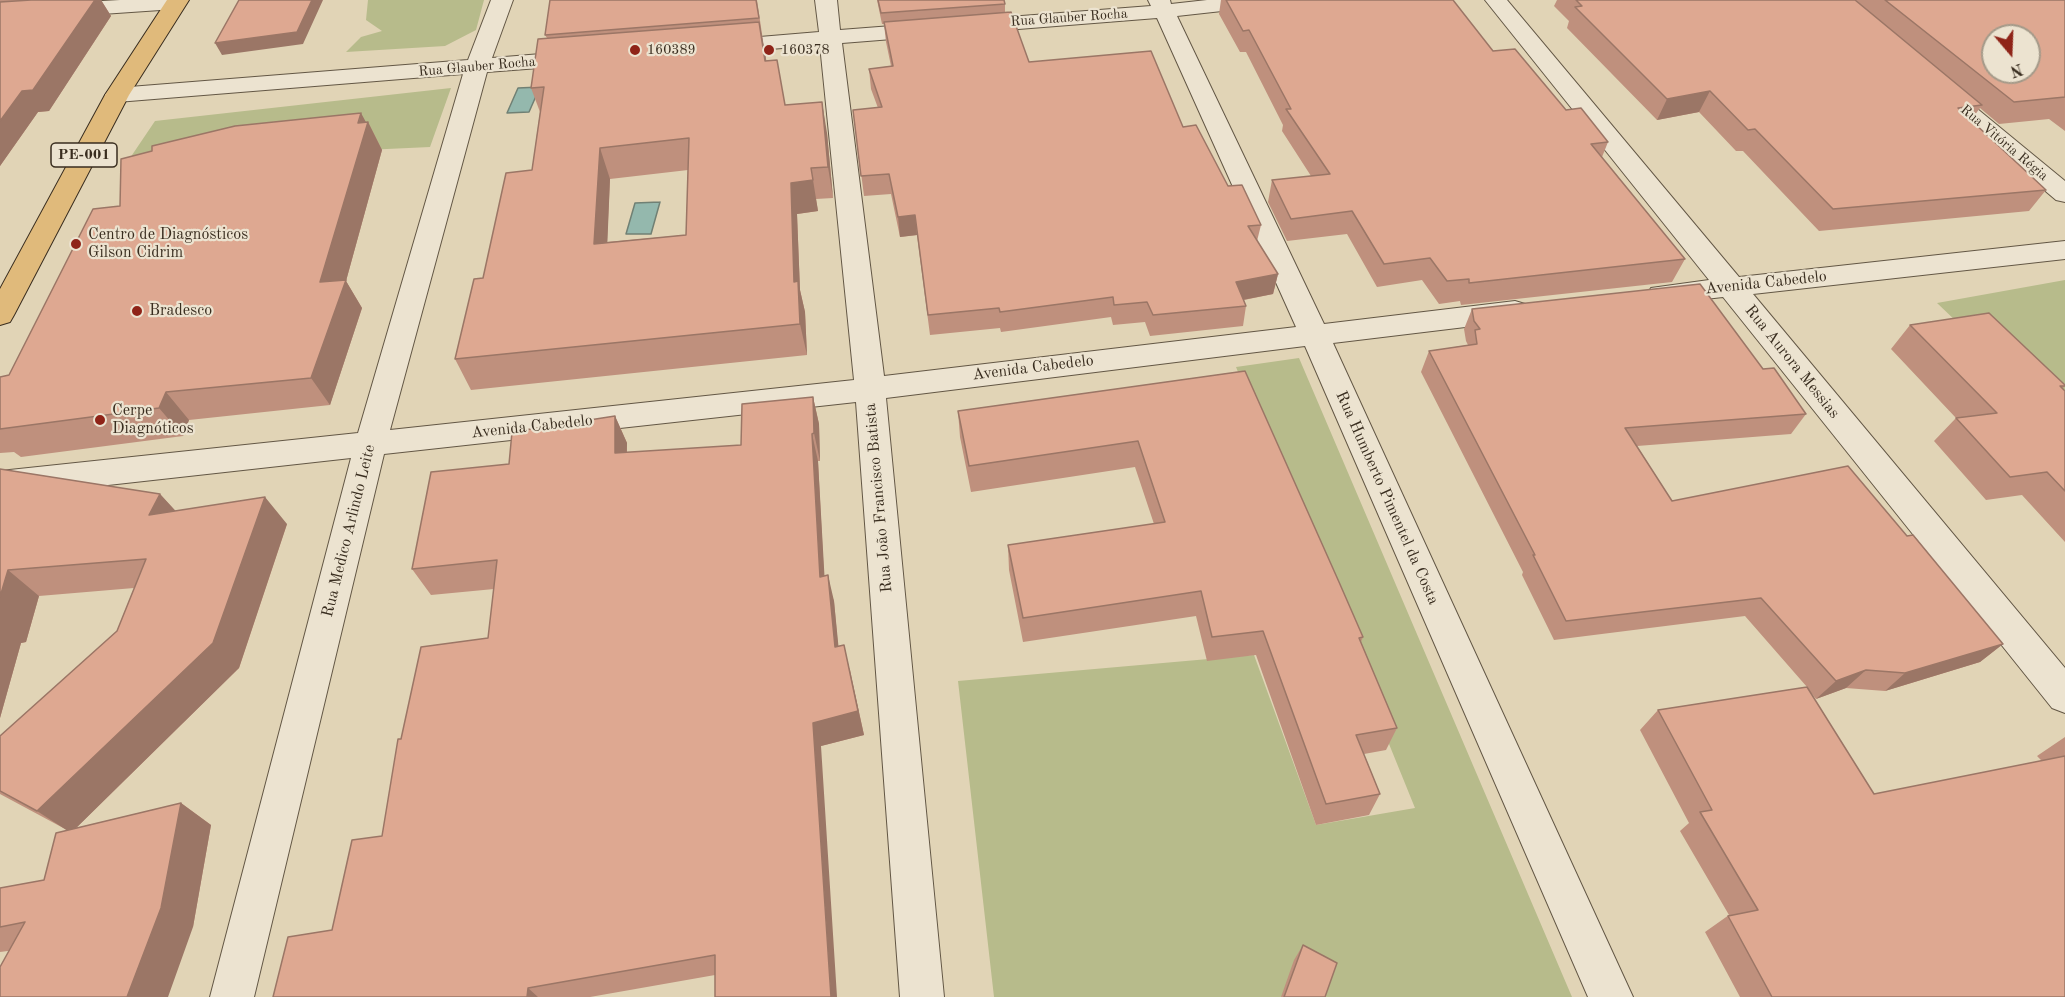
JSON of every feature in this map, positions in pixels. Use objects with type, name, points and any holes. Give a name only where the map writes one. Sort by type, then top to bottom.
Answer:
[{"type":"main road","name":"PE-001","points":[[0,315],[117,94],[177,2]]},
{"type":"street","name":"Rua Medico Arlindo Leite","points":[[232,997],[370,445],[477,67],[502,0]]},
{"type":"street","name":"Rua João Francisco Batista","points":[[826,0],[870,388],[922,997]]},
{"type":"street","name":"Rua Glauber Rocha","points":[[700,48],[1161,6],[1267,0]]},
{"type":"street","name":"Rua Aurora Messias","points":[[1497,0],[2065,696]]},
{"type":"street","points":[[0,14],[177,2]]},
{"type":"street","name":"Rua Humberto Pimentel da Costa","points":[[1161,6],[1314,334],[1611,997]]},
{"type":"street","name":"Rua Glauber Rocha","points":[[117,94],[595,57]]},
{"type":"street","name":"Rua Vitória Régia","points":[[1921,75],[2065,194]]},
{"type":"street","name":"Avenida Cabedelo","points":[[1636,297],[2065,250]]},
{"type":"street","name":"Avenida Cabedelo","points":[[0,484],[370,445],[870,388],[1542,308]]},
{"type":"green space","points":[[368,0],[484,0],[476,30],[445,46],[346,52],[361,37],[382,31],[366,20]]},
{"type":"green space","points":[[451,88],[430,147],[128,161],[155,121]]},
{"type":"green space","points":[[2065,280],[2065,425],[1937,303]]},
{"type":"green space","points":[[1299,358],[1572,997],[994,997],[958,681],[1254,655],[1316,825],[1415,808],[1236,367]]},
{"type":"water","points":[[540,87],[529,112],[507,113],[518,88]]},
{"type":"water","points":[[660,202],[651,234],[626,234],[635,203]]},
{"type":"building","points":[[95,0],[33,90],[22,91],[0,121],[0,2]]},
{"type":"building","points":[[239,0],[312,0],[297,32],[215,43]]},
{"type":"building","points":[[550,0],[756,0],[759,18],[545,35]]},
{"type":"building","points":[[878,0],[1004,0],[1005,4],[881,13]]},
{"type":"building","points":[[1226,0],[1453,0],[1493,51],[1515,49],[1566,110],[1581,108],[1608,142],[1591,144],[1685,259],[1469,283],[1469,279],[1447,281],[1430,258],[1384,264],[1352,211],[1291,219],[1272,180],[1330,174],[1286,109],[1291,109],[1249,30],[1243,31]]},
{"type":"building","points":[[1576,0],[1855,0],[1982,105],[1958,108],[2046,190],[1833,209],[1755,129],[1748,130],[1710,91],[1667,99],[1575,7],[1582,6]]},
{"type":"building","points":[[1885,0],[2065,0],[2065,97],[2014,102],[1991,84],[2041,84],[2041,24],[1981,24],[1981,76]]},
{"type":"building","points":[[1011,12],[1029,62],[1151,51],[1183,127],[1196,125],[1228,186],[1242,185],[1261,225],[1248,226],[1278,274],[1236,282],[1246,306],[1153,315],[1147,302],[1114,305],[1113,297],[1000,312],[999,308],[928,315],[915,215],[898,217],[889,174],[861,176],[853,110],[882,107],[869,69],[893,66],[884,22]]},
{"type":"building","points":[[759,22],[765,61],[777,60],[785,105],[822,102],[828,167],[811,168],[813,180],[791,183],[794,282],[798,281],[800,324],[455,359],[474,279],[483,278],[506,173],[532,170],[544,87],[531,88],[538,39]],"holes":[[[689,138],[686,235],[594,244],[600,148]]]},
{"type":"building","points":[[361,113],[358,123],[368,122],[320,282],[346,280],[311,378],[166,392],[159,408],[0,429],[0,377],[9,375],[93,209],[120,206],[121,159],[152,151],[152,146],[235,126]]},
{"type":"building","points":[[1700,284],[1763,369],[1774,368],[1806,414],[1625,428],[1672,501],[1848,466],[1907,536],[1913,535],[2003,644],[1905,673],[1866,670],[1836,681],[1761,598],[1566,621],[1533,555],[1535,555],[1429,351],[1477,344],[1475,330],[1480,329],[1474,321],[1472,309]]},
{"type":"building","points":[[1989,313],[2065,385],[2060,386],[2065,391],[2065,491],[2047,472],[2010,477],[1956,418],[1997,413],[1910,325]]},
{"type":"building","points":[[1245,371],[1363,637],[1359,638],[1397,728],[1356,735],[1380,794],[1326,804],[1263,631],[1212,637],[1201,591],[1023,618],[1008,545],[1165,522],[1138,441],[969,466],[958,411]]},
{"type":"building","points":[[813,397],[814,433],[812,434],[820,577],[828,575],[835,647],[844,645],[858,711],[813,723],[831,997],[715,997],[715,955],[528,988],[527,997],[273,997],[288,937],[332,930],[352,840],[382,836],[398,739],[401,739],[421,647],[488,638],[497,560],[412,569],[431,472],[509,464],[512,432],[615,416],[615,453],[741,445],[742,404]]},
{"type":"building","points":[[0,469],[160,494],[149,515],[265,497],[213,643],[37,811],[0,791],[0,736],[117,631],[146,559],[8,570],[0,597]]},
{"type":"building","points":[[1807,687],[1874,794],[2065,756],[2065,997],[1772,997],[1728,916],[1758,910],[1700,812],[1712,810],[1658,710]]},
{"type":"building","points":[[181,803],[161,908],[127,997],[0,997],[0,967],[25,922],[0,927],[0,888],[44,880],[56,833]]},
{"type":"building","points":[[1303,945],[1337,963],[1325,997],[1284,997]]},
{"type":"place","name":"160389","points":[[635,50]]},
{"type":"place","name":"160378","points":[[769,50]]},
{"type":"place","name":"Centro de Diagnósticos Gilson Cidrim","points":[[76,244]]},
{"type":"place","name":"Bradesco","points":[[137,311]]},
{"type":"place","name":"Cerpe Diagnóticos","points":[[100,420]]}]
